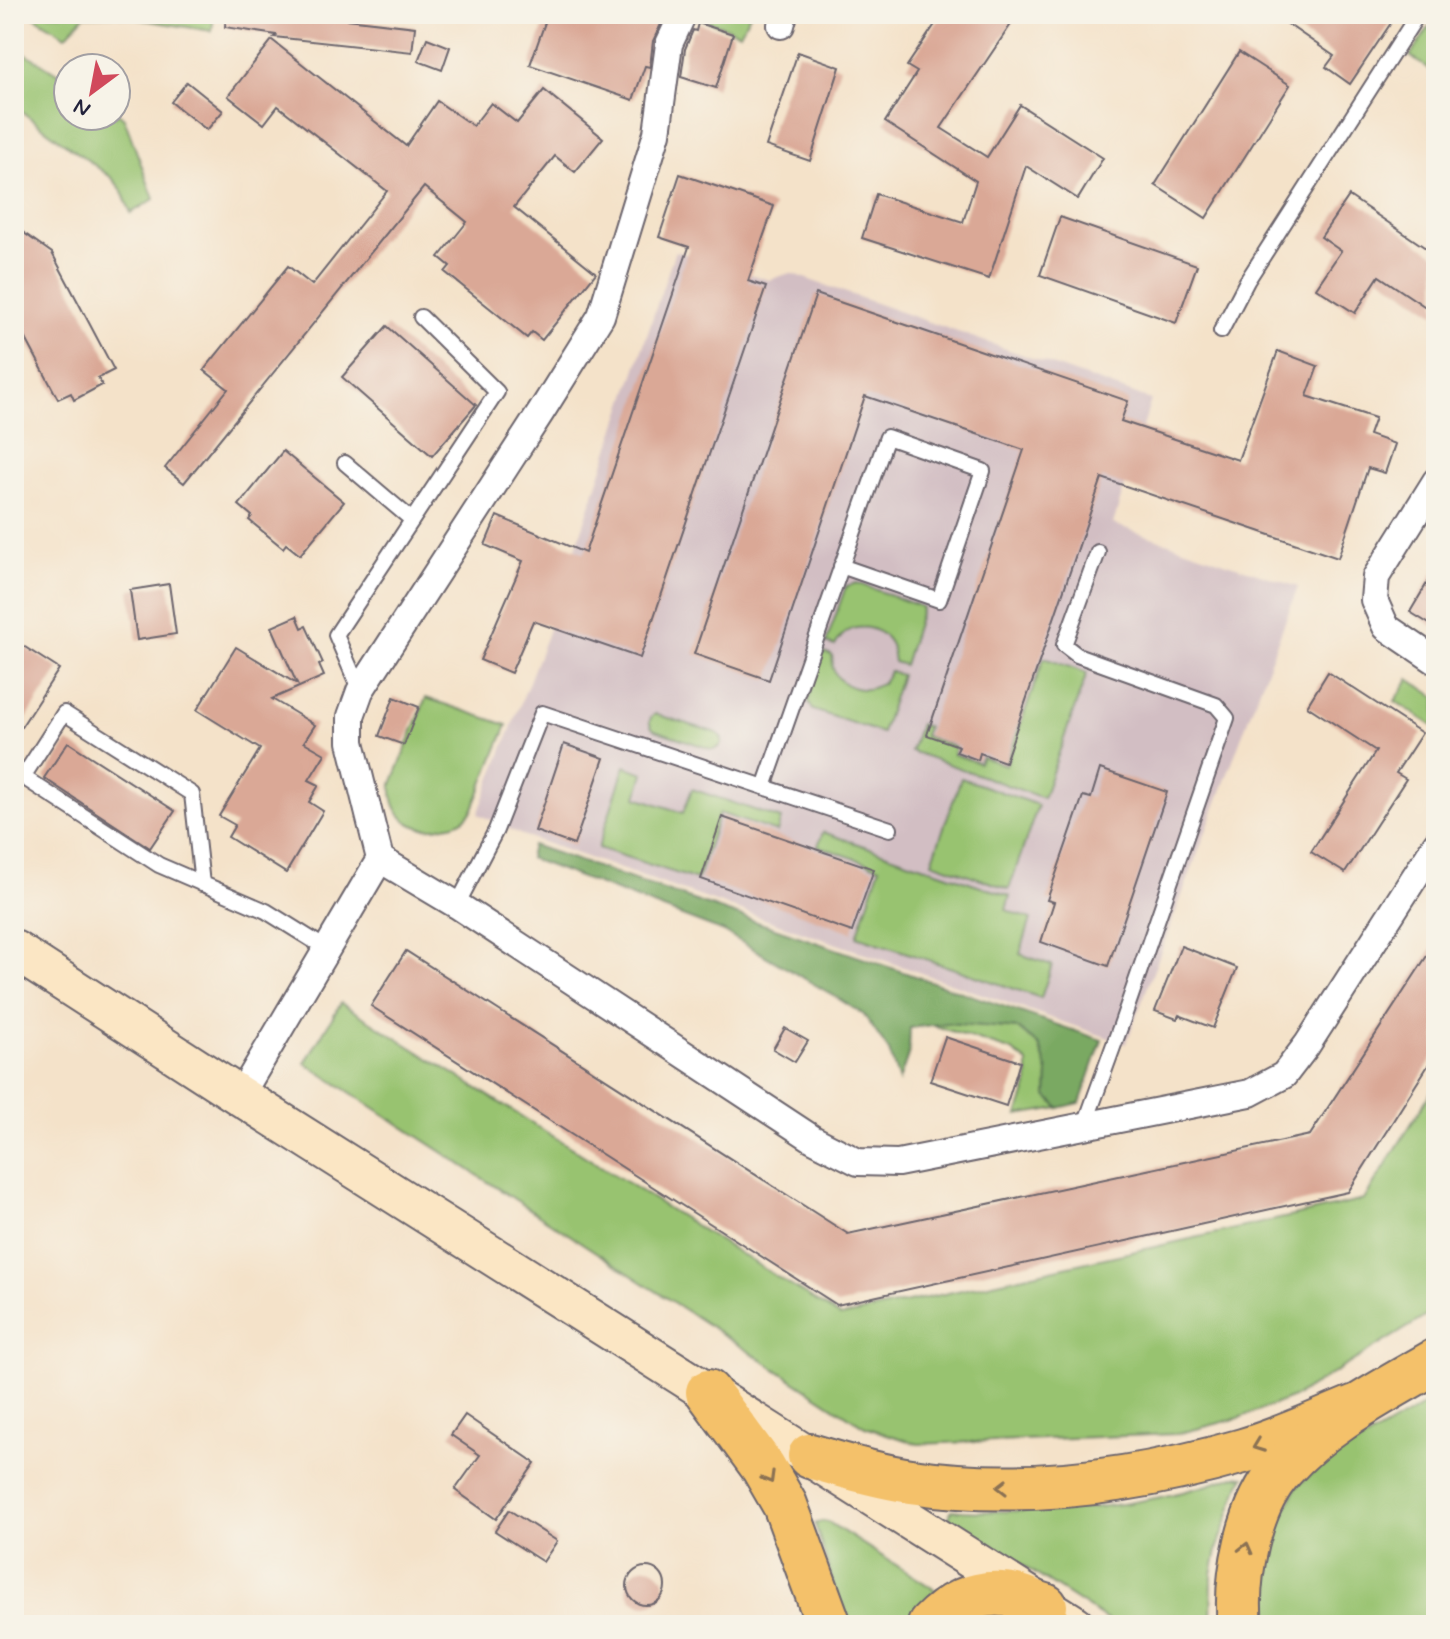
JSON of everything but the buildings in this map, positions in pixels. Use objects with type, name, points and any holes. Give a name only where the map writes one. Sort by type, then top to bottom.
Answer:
[{"type":"highway","points":[[1240,1625],[1241,1569],[1250,1533],[1264,1496],[1280,1470],[1356,1407],[1436,1361]]},
{"type":"highway","points":[[708,1392],[763,1467],[785,1505],[829,1625]]},
{"type":"highway","points":[[810,1456],[909,1481],[946,1485],[1004,1487],[1074,1484],[1163,1471],[1245,1450],[1356,1407]]},
{"type":"highway","points":[[930,1625],[967,1597],[1004,1593],[1060,1615]]},
{"type":"main road","points":[[14,950],[1060,1615]]},
{"type":"street","points":[[240,1096],[380,859],[351,742],[351,716],[360,691],[601,316],[657,133],[669,44],[683,14]]},
{"type":"street","points":[[1436,481],[1376,577],[1374,600],[1386,627],[1436,661]]},
{"type":"street","points":[[380,859],[457,905],[813,1139],[858,1162],[898,1163],[1250,1093],[1284,1075],[1307,1045],[1436,844]]},
{"type":"lane","points":[[1221,331],[1247,281],[1418,14]]},
{"type":"lane","points":[[360,691],[336,635],[497,392],[421,317]]},
{"type":"lane","points":[[764,787],[841,566],[887,437],[983,471],[939,600],[841,566]]},
{"type":"lane","points":[[345,463],[412,520]]},
{"type":"lane","points":[[1084,1127],[1227,718],[1216,705],[1077,655],[1064,645],[1098,552]]},
{"type":"lane","points":[[202,884],[192,794],[64,713],[19,776],[159,865],[202,884],[266,911],[327,949]]},
{"type":"lane","points":[[457,905],[496,830],[542,713],[890,829]]},
{"type":"shaded area","points":[[675,251],[769,280],[790,273],[1151,400],[1113,524],[1298,587],[1126,1044],[522,835],[478,814],[547,635]]},
{"type":"green space","points":[[30,14],[214,14],[212,31],[113,15],[84,16],[66,36]]},
{"type":"green space","points":[[707,14],[750,14],[740,33],[703,19]]},
{"type":"green space","points":[[1436,17],[1436,74],[1410,56]]},
{"type":"green space","points":[[14,46],[52,70],[52,132],[129,132],[154,199],[131,213],[121,189],[112,178],[14,106]]},
{"type":"green space","points":[[857,583],[922,607],[904,665],[894,662],[889,641],[871,629],[849,630],[835,646],[826,643],[846,586]]},
{"type":"green space","points":[[823,652],[832,655],[833,668],[841,681],[854,688],[877,686],[890,671],[901,675],[882,733],[813,710],[808,701]]},
{"type":"green space","points":[[1044,658],[1087,673],[1043,798],[911,751],[920,724],[927,727],[924,736],[955,747],[953,754],[979,763],[982,757],[1006,765]]},
{"type":"green space","points":[[1409,679],[1436,697],[1436,728],[1395,701]]},
{"type":"green space","points":[[426,698],[507,725],[472,811],[459,822],[433,828],[423,828],[406,820],[399,814],[392,795],[392,784]]},
{"type":"green space","points":[[655,714],[717,733],[722,744],[711,749],[655,730],[650,722]]},
{"type":"green space","points":[[625,766],[644,773],[637,797],[683,813],[692,789],[781,819],[777,832],[719,813],[697,880],[598,848]]},
{"type":"green space","points":[[961,778],[1038,805],[1009,889],[932,862]]},
{"type":"green space","points":[[823,832],[1010,896],[1006,910],[1031,919],[1020,954],[1052,965],[1041,998],[857,936],[880,867],[818,846]]},
{"type":"green space","points":[[532,845],[1102,1040],[1080,1103],[1059,1108],[1047,1096],[1048,1072],[1040,1046],[1019,1029],[947,1023],[910,1028],[909,1052],[899,1081],[889,1051],[864,1015],[724,932],[529,858]]},
{"type":"green space","points":[[341,1003],[841,1317],[1364,1200],[1436,1084],[1436,1310],[1296,1396],[1239,1418],[1177,1434],[918,1444],[865,1427],[305,1063]]},
{"type":"green space","points":[[947,1023],[1019,1029],[1039,1046],[1048,1072],[1047,1096],[1059,1108],[1018,1115],[1028,1086],[1028,1063],[1012,1051],[932,1025]]},
{"type":"green space","points":[[1436,1398],[1436,1625],[1262,1625],[1261,1587],[1275,1533],[1297,1486],[1324,1464]]},
{"type":"green space","points":[[1235,1476],[1245,1477],[1218,1547],[1212,1574],[1211,1625],[1115,1625],[949,1518],[953,1510],[1044,1511],[1127,1503],[1181,1492]]},
{"type":"green space","points":[[822,1521],[940,1593],[909,1625],[846,1625],[815,1524]]}]
